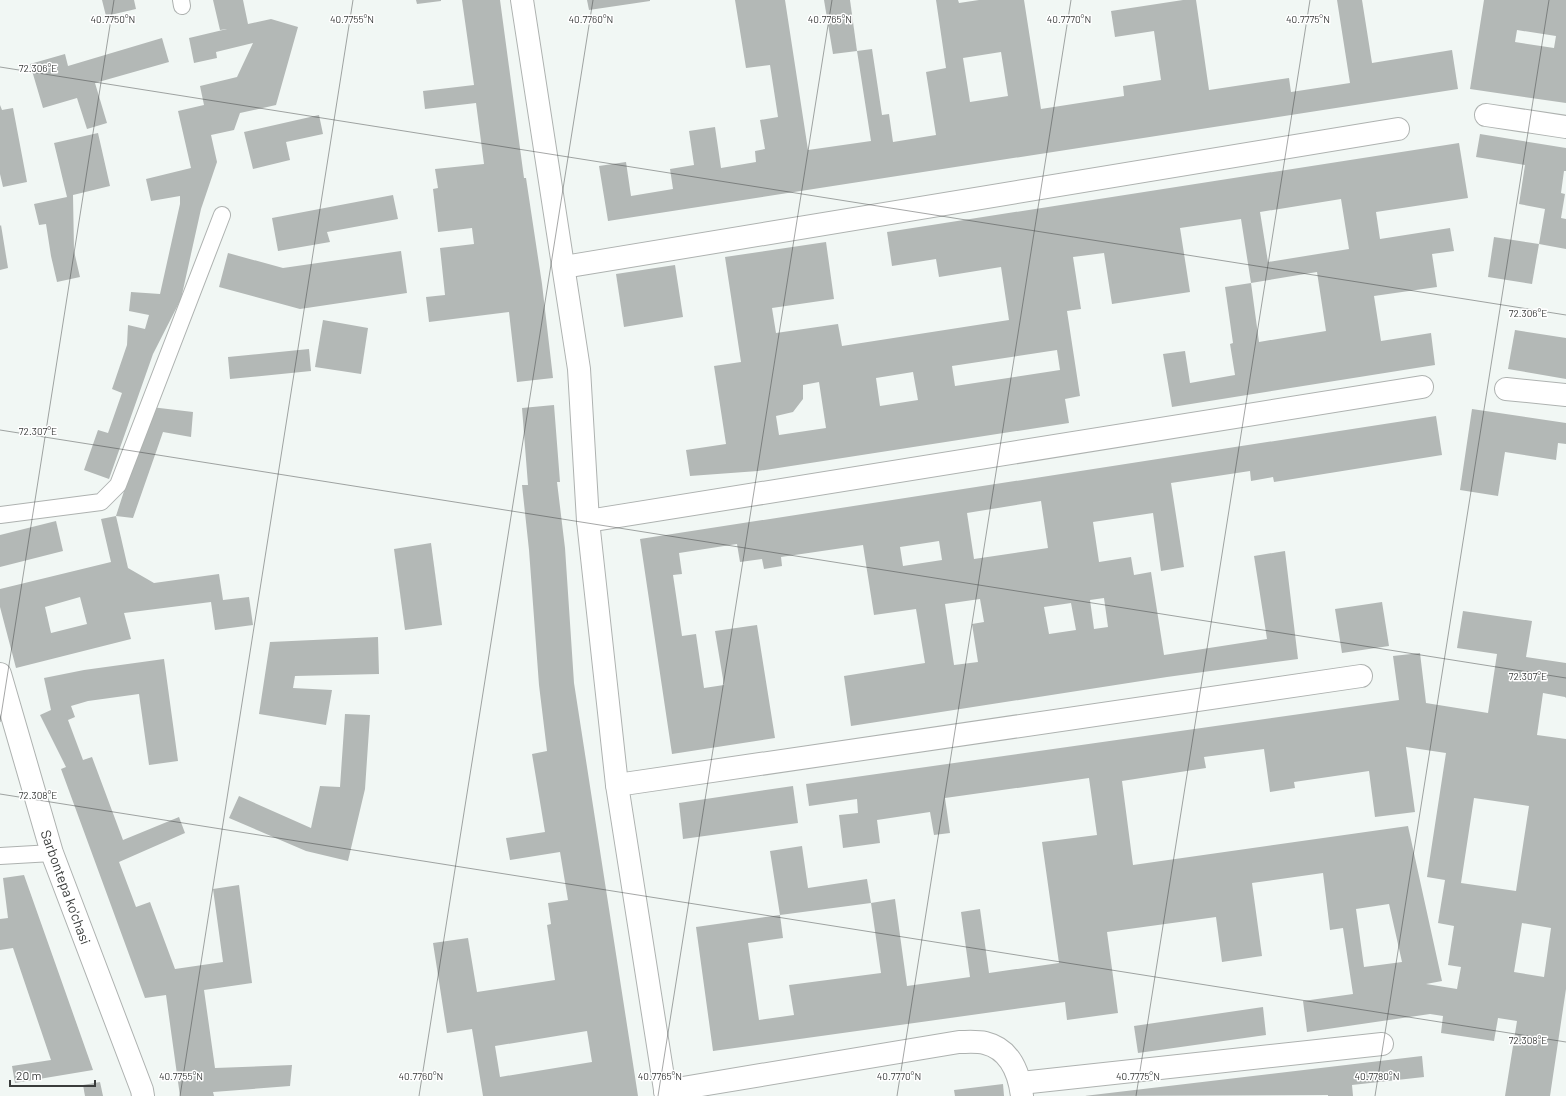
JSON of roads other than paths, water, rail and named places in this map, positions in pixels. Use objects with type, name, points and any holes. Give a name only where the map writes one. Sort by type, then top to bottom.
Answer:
[{"type":"street","points":[[522,0],[579,369],[588,521],[617,785],[666,1094],[959,1042],[984,1042],[1001,1049],[1012,1062],[1021,1089],[1382,1044]]},
{"type":"street","points":[[1486,115],[1566,127]]},
{"type":"street","points":[[564,267],[1398,129]]},
{"type":"street","points":[[588,521],[1422,387]]},
{"type":"street","points":[[1506,389],[1566,395]]},
{"type":"street","name":"Sarbontepa ko'chasi","points":[[0,674],[52,853],[143,1096]]},
{"type":"street","points":[[617,785],[1361,676]]},
{"type":"lane","points":[[0,515],[101,502],[118,484],[222,216]]},
{"type":"lane","points":[[0,856],[52,853]]}]
